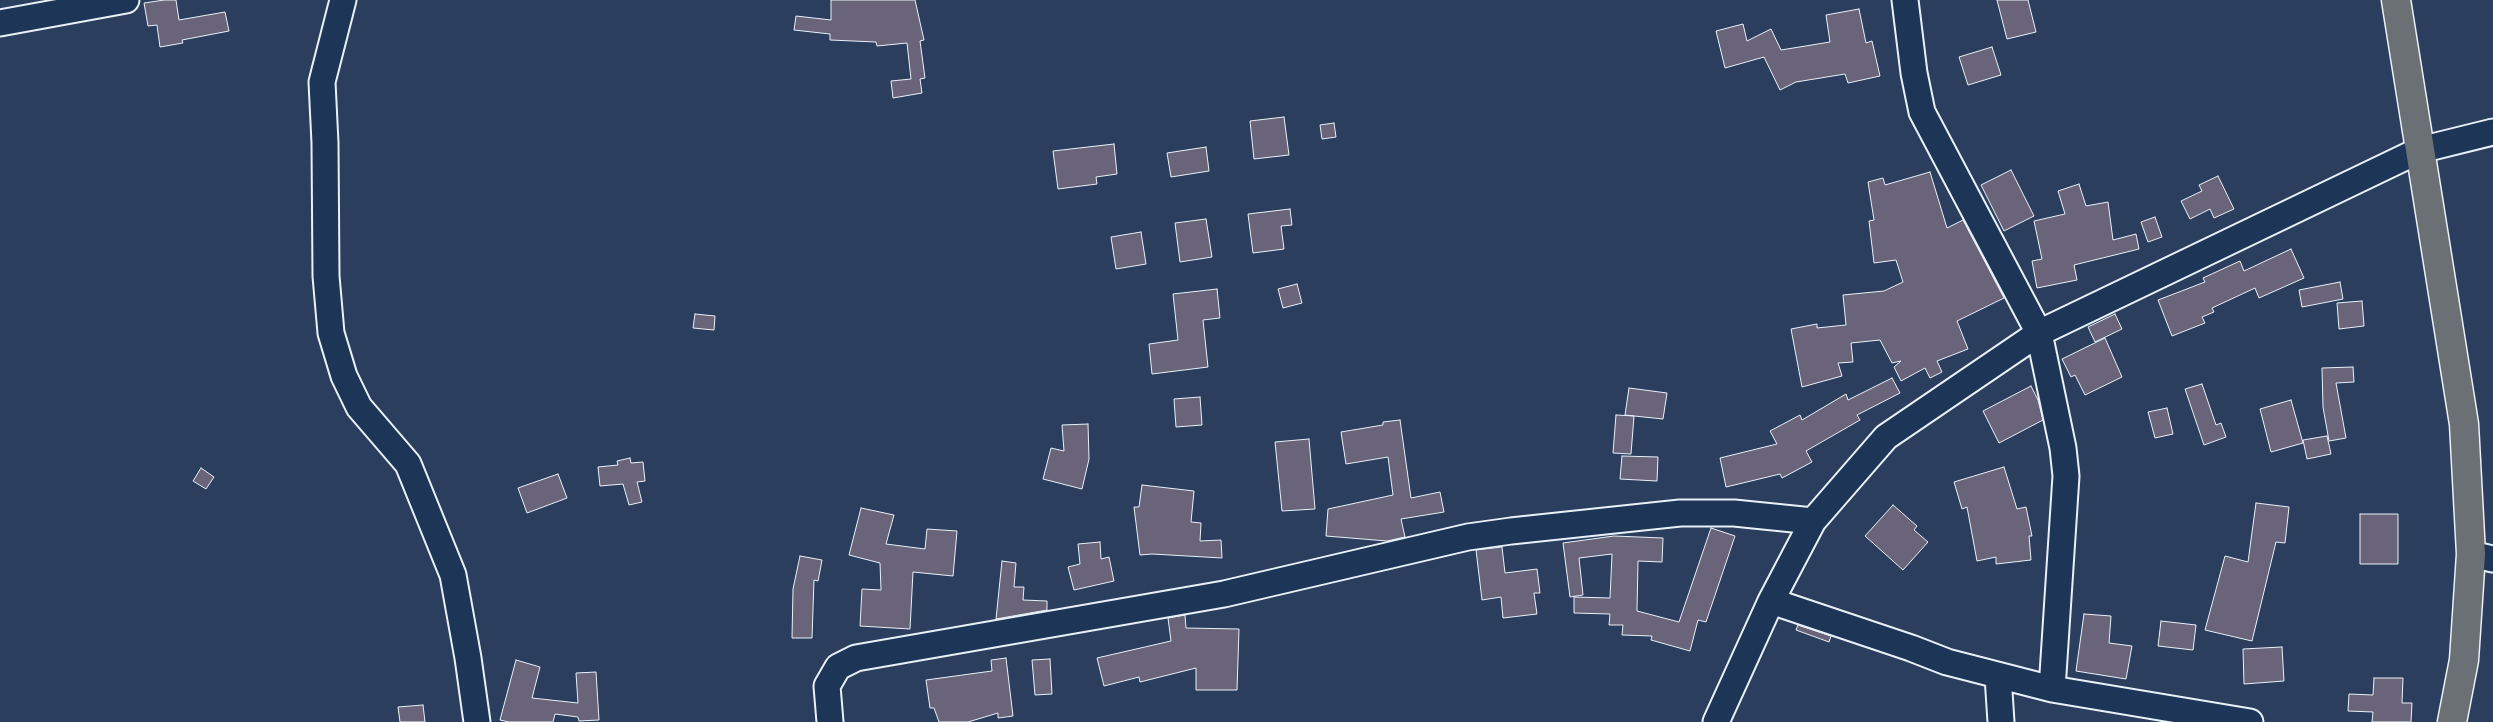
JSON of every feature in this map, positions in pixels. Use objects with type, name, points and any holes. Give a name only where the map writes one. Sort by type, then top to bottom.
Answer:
[{"type":"main road","points":[[2396,0],[2464,424],[2482,557],[2452,722]]},
{"type":"street","points":[[0,24],[126,0]]},
{"type":"street","points":[[343,0],[322,82],[325,143],[326,276],[331,333],[344,376],[359,407],[408,464],[453,575],[477,722]]},
{"type":"street","points":[[1905,0],[1914,73],[1922,112],[2040,333],[2066,476],[2052,689]]},
{"type":"street","points":[[1716,722],[1771,601],[1813,521],[1886,437],[2040,333],[2420,150],[2493,132]]},
{"type":"street","points":[[830,722],[827,686],[838,668],[856,658],[1224,594],[1468,537],[1680,513],[1734,513],[1813,521]]},
{"type":"street","points":[[1771,601],[1947,662],[1998,676],[2052,689],[2250,722]]},
{"type":"street","points":[[1998,676],[2001,722]]},
{"type":"building","points":[[176,0],[179,20],[225,12],[229,31],[182,40],[183,43],[160,47],[157,25],[148,26],[144,3]]},
{"type":"building","points":[[831,0],[915,0],[924,40],[920,41],[925,78],[920,79],[922,93],[893,98],[891,81],[911,79],[907,43],[877,46],[876,42],[830,40],[830,34],[794,30],[796,16],[831,20]]},
{"type":"building","points":[[1997,0],[2028,0],[2036,32],[2007,39]]},
{"type":"building","points":[[1859,9],[1866,43],[1872,41],[1880,76],[1848,83],[1845,74],[1796,82],[1780,90],[1764,57],[1725,68],[1716,31],[1743,24],[1747,41],[1771,29],[1781,50],[1830,42],[1826,15]]},
{"type":"building","points":[[1992,47],[2001,75],[1968,85],[1959,57]]},
{"type":"building","points":[[1284,117],[1289,155],[1254,159],[1250,121]]},
{"type":"building","points":[[1334,123],[1336,137],[1322,139],[1320,125]]},
{"type":"building","points":[[1114,144],[1117,174],[1096,177],[1097,184],[1058,189],[1053,151]]},
{"type":"building","points":[[1206,147],[1209,171],[1171,177],[1167,153]]},
{"type":"building","points":[[2011,170],[2034,216],[2004,231],[1981,185]]},
{"type":"building","points":[[1930,172],[1947,228],[1963,220],[2004,298],[1957,321],[1968,349],[1937,361],[1942,372],[1930,378],[1925,368],[1901,381],[1894,367],[1901,361],[1892,363],[1880,340],[1851,343],[1853,362],[1838,363],[1842,376],[1802,387],[1791,329],[1817,324],[1817,328],[1846,325],[1843,295],[1884,291],[1903,282],[1896,260],[1874,263],[1869,221],[1874,220],[1868,182],[1883,178],[1885,185]]},
{"type":"building","points":[[2218,176],[2234,209],[2214,218],[2210,209],[2190,219],[2181,201],[2202,191],[2199,185]]},
{"type":"building","points":[[2079,184],[2086,206],[2108,202],[2113,240],[2136,234],[2139,249],[2074,265],[2077,280],[2037,288],[2032,261],[2042,259],[2034,221],[2065,214],[2058,191]]},
{"type":"building","points":[[1290,209],[1292,225],[1281,226],[1284,249],[1253,253],[1248,214]]},
{"type":"building","points":[[2155,217],[2162,237],[2148,242],[2141,222]]},
{"type":"building","points":[[1206,219],[1212,257],[1180,262],[1175,223]]},
{"type":"building","points":[[1141,232],[1146,264],[1116,269],[1111,237]]},
{"type":"building","points":[[2291,249],[2304,278],[2259,298],[2255,288],[2212,308],[2214,312],[2202,317],[2205,323],[2172,336],[2158,300],[2205,282],[2203,278],[2240,261],[2244,271]]},
{"type":"building","points":[[2340,282],[2343,299],[2302,307],[2299,290]]},
{"type":"building","points":[[1297,284],[1302,303],[1283,308],[1278,289]]},
{"type":"building","points":[[1217,289],[1220,318],[1203,320],[1208,367],[1152,374],[1149,344],[1178,340],[1173,294]]},
{"type":"building","points":[[2362,301],[2364,326],[2339,329],[2337,303]]},
{"type":"building","points":[[695,314],[715,316],[714,330],[693,328]]},
{"type":"building","points":[[2115,314],[2122,329],[2095,342],[2088,327]]},
{"type":"building","points":[[2105,338],[2122,377],[2085,395],[2075,375],[2071,377],[2062,359]]},
{"type":"building","points":[[2353,367],[2354,382],[2336,383],[2346,438],[2329,441],[2323,407],[2322,368]]},
{"type":"building","points":[[1892,378],[1900,393],[1857,415],[1860,420],[1806,451],[1812,462],[1782,478],[1780,474],[1726,487],[1720,458],[1777,444],[1770,431],[1800,415],[1802,420],[1846,394],[1848,400]]},
{"type":"building","points":[[2202,384],[2216,425],[2221,423],[2226,437],[2204,445],[2185,389]]},
{"type":"building","points":[[2031,386],[2038,400],[2043,420],[1999,443],[1983,411]]},
{"type":"building","points":[[1629,388],[1667,393],[1663,419],[1625,415]]},
{"type":"building","points":[[1200,397],[1202,425],[1176,427],[1174,399]]},
{"type":"building","points":[[2291,400],[2303,443],[2271,452],[2260,409]]},
{"type":"building","points":[[2167,408],[2173,434],[2155,438],[2148,412]]},
{"type":"building","points":[[1616,415],[1634,416],[1631,454],[1613,453]]},
{"type":"building","points":[[1400,420],[1411,498],[1440,492],[1444,512],[1401,519],[1405,537],[1387,541],[1326,536],[1328,509],[1393,495],[1388,457],[1346,464],[1341,432],[1383,425],[1383,422]]},
{"type":"building","points":[[1088,424],[1089,459],[1082,489],[1043,479],[1051,448],[1064,451],[1062,425]]},
{"type":"building","points":[[2327,436],[2331,454],[2307,459],[2303,440]]},
{"type":"building","points":[[1309,439],[1315,509],[1282,511],[1275,442]]},
{"type":"building","points":[[1622,456],[1658,457],[1657,481],[1620,479]]},
{"type":"building","points":[[630,458],[631,463],[643,462],[645,481],[637,482],[642,502],[629,505],[623,484],[600,486],[598,467],[618,465],[617,461]]},
{"type":"building","points":[[2004,467],[2017,509],[2026,507],[2032,536],[2029,536],[2031,560],[1996,564],[1996,557],[1977,561],[1967,507],[1962,509],[1954,482]]},
{"type":"building","points":[[201,468],[214,477],[206,489],[193,481]]},
{"type":"building","points":[[558,474],[567,498],[527,513],[518,488]]},
{"type":"building","points":[[1142,485],[1194,491],[1191,522],[1201,523],[1200,541],[1221,540],[1222,558],[1140,555],[1134,507],[1139,507]]},
{"type":"building","points":[[2256,503],[2289,507],[2285,543],[2276,542],[2252,641],[2205,630],[2225,556],[2248,562]]},
{"type":"building","points":[[1893,505],[1917,526],[1914,530],[1928,542],[1903,570],[1865,536]]},
{"type":"building","points":[[861,508],[894,515],[886,544],[925,549],[927,529],[957,531],[953,576],[913,572],[910,629],[860,626],[862,589],[881,590],[880,563],[849,555]]},
{"type":"building","points":[[2360,514],[2398,514],[2398,564],[2360,564]]},
{"type":"building","points":[[1711,528],[1735,536],[1706,622],[1698,620],[1690,651],[1651,640],[1652,636],[1622,635],[1623,625],[1609,625],[1610,614],[1574,613],[1574,597],[1610,598],[1612,554],[1579,558],[1583,595],[1570,597],[1563,543],[1614,536],[1663,538],[1662,562],[1638,561],[1637,611],[1679,622]]},
{"type":"building","points":[[1100,542],[1101,559],[1109,557],[1114,581],[1074,590],[1068,567],[1080,564],[1078,544]]},
{"type":"building","points":[[1502,547],[1505,573],[1537,569],[1540,593],[1534,593],[1537,614],[1503,618],[1501,597],[1482,600],[1476,550]]},
{"type":"building","points":[[800,556],[822,560],[818,581],[814,580],[812,638],[792,638],[793,589]]},
{"type":"building","points":[[1002,561],[1016,563],[1014,587],[1024,587],[1023,600],[1047,601],[1047,610],[996,619]]},
{"type":"building","points":[[2084,614],[2111,616],[2109,643],[2132,646],[2126,679],[2076,671]]},
{"type":"building","points":[[1185,615],[1186,628],[1239,629],[1237,690],[1196,690],[1196,668],[1140,682],[1139,677],[1104,686],[1097,658],[1171,641],[1168,618]]},
{"type":"building","points":[[2161,621],[2196,625],[2193,650],[2158,646]]},
{"type":"building","points":[[1798,625],[1831,636],[1829,642],[1796,630]]},
{"type":"building","points":[[2282,647],[2284,681],[2244,684],[2243,649]]},
{"type":"building","points":[[1006,658],[1013,716],[998,718],[998,713],[968,722],[939,722],[934,708],[930,708],[926,680],[992,671],[991,660]]},
{"type":"building","points":[[1050,659],[1052,694],[1035,695],[1032,660]]},
{"type":"building","points":[[516,660],[540,667],[532,698],[578,703],[576,673],[596,672],[599,720],[579,721],[578,717],[555,714],[553,722],[509,722],[500,720]]},
{"type":"building","points":[[2374,678],[2403,678],[2402,703],[2412,703],[2411,722],[2372,722],[2373,712],[2348,711],[2349,694],[2373,695]]},
{"type":"building","points":[[423,705],[425,722],[400,722],[398,707]]}]
